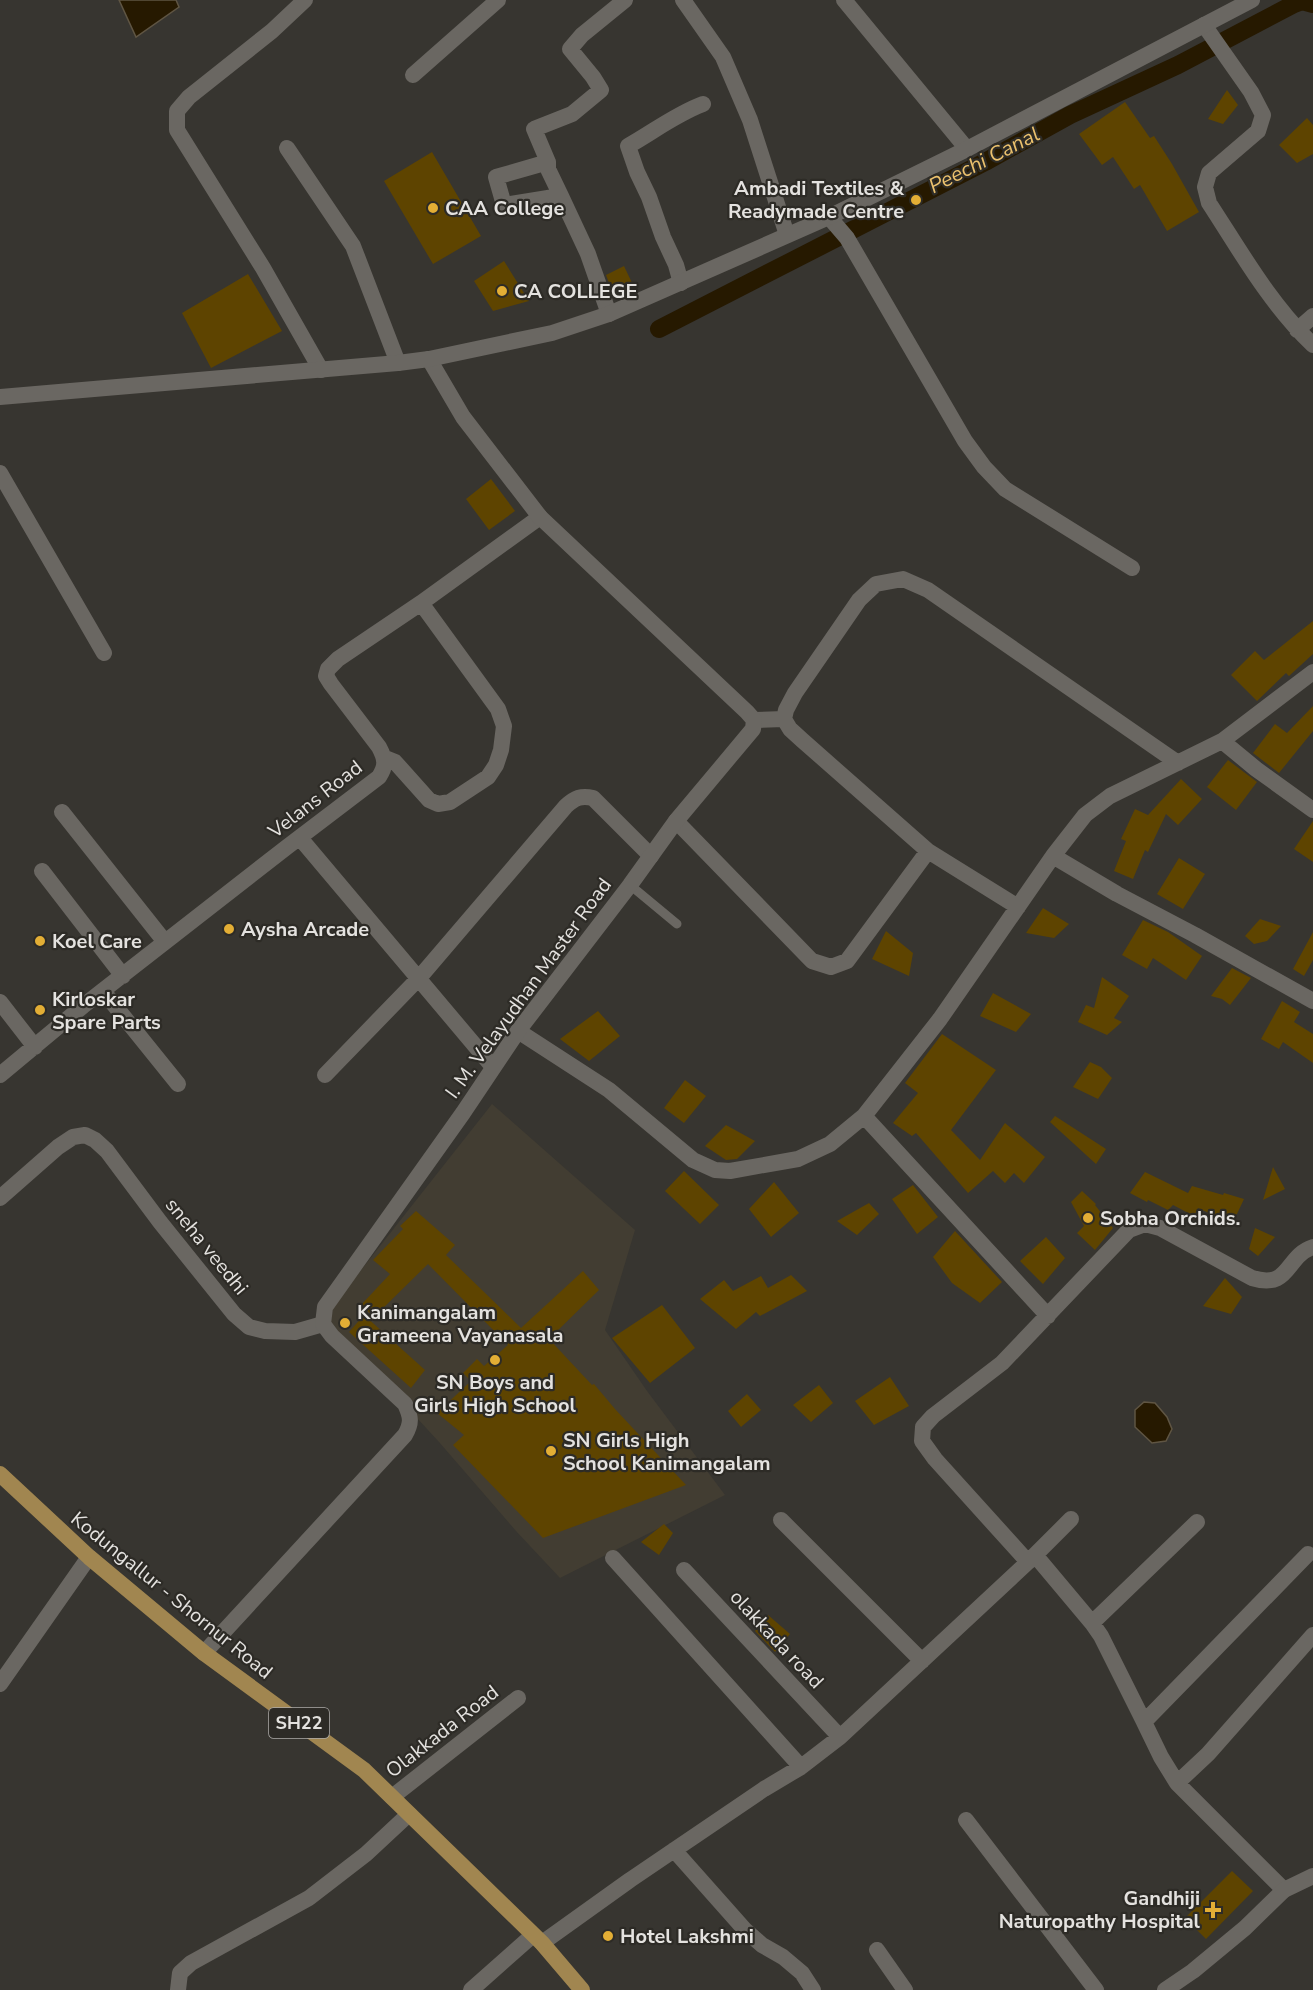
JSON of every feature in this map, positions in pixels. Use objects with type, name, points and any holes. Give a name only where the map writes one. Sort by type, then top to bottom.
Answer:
[{"type":"main road","name":"Kodungallur - Shornur Road","points":[[0,1474],[88,1557],[204,1653],[364,1770],[537,1939],[582,1990]]},
{"type":"street","points":[[305,0],[272,31],[189,97],[177,111],[177,130],[263,268],[321,370]]},
{"type":"street","points":[[413,75],[498,0]]},
{"type":"street","points":[[609,314],[588,254],[548,169],[548,162],[534,129],[572,114],[601,90],[570,49],[582,35],[625,0]]},
{"type":"street","points":[[683,0],[723,57],[750,120],[787,235]]},
{"type":"street","points":[[844,0],[967,149]]},
{"type":"street","points":[[0,397],[398,363],[429,359],[552,333],[609,314],[787,235],[838,227],[967,149],[1208,30],[1252,0]]},
{"type":"street","points":[[1208,30],[1251,92],[1263,115],[1258,131],[1209,173],[1205,187],[1209,203],[1271,298],[1297,330],[1313,345]]},
{"type":"street","points":[[681,283],[676,265],[628,146],[652,133],[669,120],[703,104]]},
{"type":"street","points":[[287,148],[352,246],[398,363]]},
{"type":"street","points":[[548,162],[496,177],[504,205],[548,198],[558,191]]},
{"type":"street","points":[[838,227],[965,441],[984,466],[1005,489],[1132,568]]},
{"type":"street","points":[[1297,330],[1313,316]]},
{"type":"street","points":[[429,359],[463,417],[540,517],[754,720],[784,719]]},
{"type":"street","points":[[0,474],[104,653]]},
{"type":"street","name":"Velans Road","points":[[0,1075],[165,942],[379,777],[384,768],[385,758],[326,676],[328,669],[338,659],[421,603],[540,517]]},
{"type":"street","points":[[1018,907],[928,851],[790,729],[784,719],[795,693],[859,600],[876,584],[903,579],[928,590],[1178,763]]},
{"type":"street","points":[[385,758],[395,762],[429,800],[438,804],[450,802],[488,777],[496,765],[501,750],[504,726],[498,709],[421,603]]},
{"type":"street","points":[[518,1031],[609,1090],[693,1160],[715,1170],[730,1171],[798,1159],[830,1144],[864,1116],[940,1019],[1053,856],[1085,815],[1110,796],[1222,741],[1311,677]]},
{"type":"street","name":"I. M. Velayudhan Master Road","points":[[323,1324],[325,1307],[518,1031],[676,821],[753,729],[754,720]]},
{"type":"street","points":[[1222,741],[1313,810]]},
{"type":"street","points":[[325,1075],[419,978],[573,800],[583,796],[593,798],[651,856]]},
{"type":"street","points":[[62,812],[165,942]]},
{"type":"street","points":[[676,821],[812,961],[831,967],[847,961],[928,851]]},
{"type":"street","points":[[300,838],[493,1067]]},
{"type":"street","points":[[1053,856],[1313,1001]]},
{"type":"street","points":[[42,871],[123,976]]},
{"type":"street","points":[[103,991],[178,1084]]},
{"type":"street","points":[[0,1002],[35,1047]]},
{"type":"street","points":[[864,1116],[1048,1316]]},
{"type":"street","name":"sneha veedhi","points":[[0,1198],[58,1147],[73,1137],[85,1135],[95,1140],[107,1151],[167,1231],[234,1314],[249,1327],[266,1331],[296,1332],[323,1324]]},
{"type":"street","points":[[1284,1890],[1177,1783],[1161,1758],[1101,1636],[1092,1623],[935,1459],[922,1441],[923,1427],[933,1416],[1002,1363],[1129,1230],[1145,1224],[1160,1228],[1252,1278],[1264,1282],[1279,1278],[1305,1250],[1313,1247]]},
{"type":"street","points":[[204,1653],[405,1435],[411,1425],[410,1414],[405,1404],[332,1336],[323,1324]]},
{"type":"street","points":[[471,1990],[537,1939],[801,1767],[840,1737],[1071,1519]]},
{"type":"street","points":[[781,1520],[921,1661]]},
{"type":"street","points":[[1092,1623],[1197,1522]]},
{"type":"street","points":[[1144,1722],[1308,1554]]},
{"type":"street","points":[[0,1684],[88,1557]]},
{"type":"street","points":[[613,1558],[801,1767]]},
{"type":"street","name":"olakkada road","points":[[684,1570],[840,1737]]},
{"type":"street","points":[[1177,1783],[1208,1754],[1313,1635]]},
{"type":"street","name":"Olakkada Road","points":[[392,1797],[518,1698]]},
{"type":"street","points":[[178,1990],[180,1973],[191,1962],[309,1898],[366,1854],[409,1814]]},
{"type":"street","points":[[966,1820],[1096,1990]]},
{"type":"street","points":[[674,1850],[745,1930],[802,1973],[813,1990]]},
{"type":"street","points":[[1165,1990],[1193,1971],[1245,1928],[1284,1890],[1313,1876]]},
{"type":"street","points":[[877,1950],[905,1990]]},
{"type":"lane","points":[[630,885],[677,924]]},
{"type":"shaded area","points":[[119,0],[176,0],[179,7],[136,37]]},
{"type":"shaded area","name":"SN Boys and Girls High School","points":[[492,1104],[635,1230],[605,1330],[647,1391],[725,1495],[560,1578],[324,1317]]},
{"type":"shaded area","points":[[1144,1402],[1155,1403],[1167,1417],[1172,1429],[1166,1441],[1152,1443],[1135,1427],[1135,1410]]},
{"type":"building","points":[[1227,90],[1238,105],[1223,124],[1208,119]]},
{"type":"building","points":[[1125,102],[1150,138],[1154,136],[1199,212],[1167,231],[1140,185],[1134,189],[1113,157],[1102,165],[1079,134]]},
{"type":"building","points":[[1307,118],[1313,125],[1313,154],[1297,163],[1279,145]]},
{"type":"building","name":"CAA College","points":[[432,152],[481,236],[433,264],[384,181]]},
{"type":"building","name":"CA COLLEGE","points":[[504,261],[529,301],[493,311],[474,281]]},
{"type":"building","points":[[624,266],[634,287],[614,296],[606,275]]},
{"type":"building","points":[[248,274],[282,331],[211,368],[182,313]]},
{"type":"building","points":[[491,479],[515,511],[489,530],[466,499]]},
{"type":"building","points":[[1313,621],[1313,654],[1289,676],[1286,673],[1257,701],[1231,675],[1255,651],[1264,660]]},
{"type":"building","points":[[1313,706],[1313,731],[1279,773],[1253,753],[1275,724],[1287,733]]},
{"type":"building","points":[[1228,760],[1257,782],[1236,810],[1207,787]]},
{"type":"building","points":[[1181,779],[1202,799],[1178,825],[1166,814],[1148,852],[1145,850],[1133,879],[1114,871],[1126,841],[1121,839],[1135,809],[1148,815]]},
{"type":"building","points":[[1313,821],[1313,862],[1294,849]]},
{"type":"building","points":[[1179,858],[1205,874],[1183,909],[1157,894]]},
{"type":"building","points":[[1043,908],[1069,924],[1054,938],[1026,933]]},
{"type":"building","points":[[1260,919],[1281,926],[1267,941],[1254,944],[1245,936]]},
{"type":"building","points":[[1143,920],[1168,932],[1202,956],[1186,980],[1153,958],[1147,969],[1122,955]]},
{"type":"building","points":[[886,931],[913,953],[909,976],[872,959]]},
{"type":"building","points":[[1313,932],[1313,960],[1304,976],[1293,969]]},
{"type":"building","points":[[1232,968],[1251,978],[1230,1005],[1222,999],[1211,996]]},
{"type":"building","points":[[1102,977],[1129,996],[1114,1018],[1122,1022],[1107,1035],[1078,1022],[1086,1005],[1094,1008]]},
{"type":"building","points":[[993,993],[1031,1014],[1016,1032],[980,1016]]},
{"type":"building","points":[[1282,1001],[1300,1012],[1294,1022],[1313,1034],[1313,1063],[1283,1042],[1279,1049],[1261,1039]]},
{"type":"building","points":[[598,1011],[620,1036],[589,1061],[560,1039]]},
{"type":"building","points":[[942,1034],[996,1070],[951,1130],[980,1160],[1005,1123],[1045,1157],[1024,1183],[1014,1173],[1005,1183],[993,1171],[968,1193],[916,1133],[912,1136],[893,1123],[918,1093],[905,1083]]},
{"type":"building","points":[[1090,1062],[1101,1067],[1112,1078],[1098,1099],[1073,1087]]},
{"type":"building","points":[[685,1080],[706,1096],[684,1123],[664,1108]]},
{"type":"building","points":[[1055,1116],[1106,1149],[1096,1164],[1050,1122]]},
{"type":"building","points":[[726,1125],[755,1141],[737,1159],[726,1160],[705,1146]]},
{"type":"building","points":[[1273,1167],[1285,1189],[1263,1200]]},
{"type":"building","points":[[684,1171],[719,1205],[700,1224],[665,1191]]},
{"type":"building","points":[[1145,1172],[1188,1193],[1192,1186],[1244,1199],[1237,1214],[1224,1220],[1198,1208],[1194,1216],[1173,1205],[1168,1210],[1130,1193]]},
{"type":"building","points":[[774,1182],[799,1213],[771,1237],[749,1209]]},
{"type":"building","points":[[913,1185],[938,1217],[917,1234],[892,1199]]},
{"type":"building","points":[[1082,1191],[1096,1204],[1113,1228],[1095,1250],[1077,1233],[1084,1226],[1071,1202]]},
{"type":"building","points":[[869,1203],[879,1214],[857,1235],[837,1221]]},
{"type":"building","points":[[416,1211],[455,1245],[446,1255],[521,1328],[583,1271],[599,1290],[549,1339],[592,1385],[594,1384],[686,1485],[543,1538],[453,1445],[464,1435],[437,1413],[471,1381],[463,1373],[477,1359],[484,1366],[508,1345],[428,1264],[374,1317],[361,1305],[390,1274],[373,1260],[403,1229],[400,1226]]},
{"type":"building","points":[[1255,1228],[1275,1237],[1258,1256],[1249,1249]]},
{"type":"building","points":[[955,1231],[1002,1282],[980,1303],[952,1283],[933,1257]]},
{"type":"building","points":[[1046,1237],[1065,1258],[1043,1284],[1020,1261]]},
{"type":"building","points":[[791,1275],[807,1291],[760,1316],[756,1312],[736,1329],[700,1299],[724,1280],[733,1291],[761,1276],[768,1288]]},
{"type":"building","points":[[1225,1278],[1242,1297],[1231,1314],[1203,1306]]},
{"type":"building","points":[[662,1305],[695,1348],[650,1383],[612,1338]]},
{"type":"building","points":[[364,1315],[425,1370],[411,1388],[349,1332]]},
{"type":"building","points":[[890,1377],[909,1406],[874,1425],[855,1401]]},
{"type":"building","points":[[819,1385],[833,1403],[811,1422],[793,1405]]},
{"type":"building","points":[[747,1394],[761,1410],[741,1427],[728,1411]]},
{"type":"building","points":[[664,1524],[673,1533],[659,1555],[641,1542]]},
{"type":"building","points":[[768,1615],[790,1634],[775,1652],[755,1631]]},
{"type":"building","points":[[1232,1871],[1253,1891],[1206,1939],[1185,1918]]},
{"type":"waterway","name":"Peechi Canal","points":[[659,329],[985,162],[1070,115],[1178,65],[1294,4],[1302,1],[1313,4]]},
{"type":"place","name":"Ambadi Textiles & Readymade Centre","points":[[916,200]]},
{"type":"place","name":"CAA College","points":[[433,208]]},
{"type":"place","name":"CA COLLEGE","points":[[502,291]]},
{"type":"place","name":"Aysha Arcade","points":[[229,929]]},
{"type":"place","name":"Koel Care","points":[[40,941]]},
{"type":"place","name":"Kirloskar Spare Parts","points":[[40,1010]]},
{"type":"place","name":"Sobha Orchids.","points":[[1088,1218]]},
{"type":"place","name":"Kanimangalam Grameena Vayanasala","points":[[345,1323]]},
{"type":"place","name":"SN Boys and Girls High School","points":[[495,1360]]},
{"type":"place","name":"SN Girls High School Kanimangalam","points":[[551,1451]]},
{"type":"place","name":"Gandhiji Naturopathy Hospital","points":[[1213,1910]]},
{"type":"place","name":"Hotel Lakshmi","points":[[608,1936]]}]
